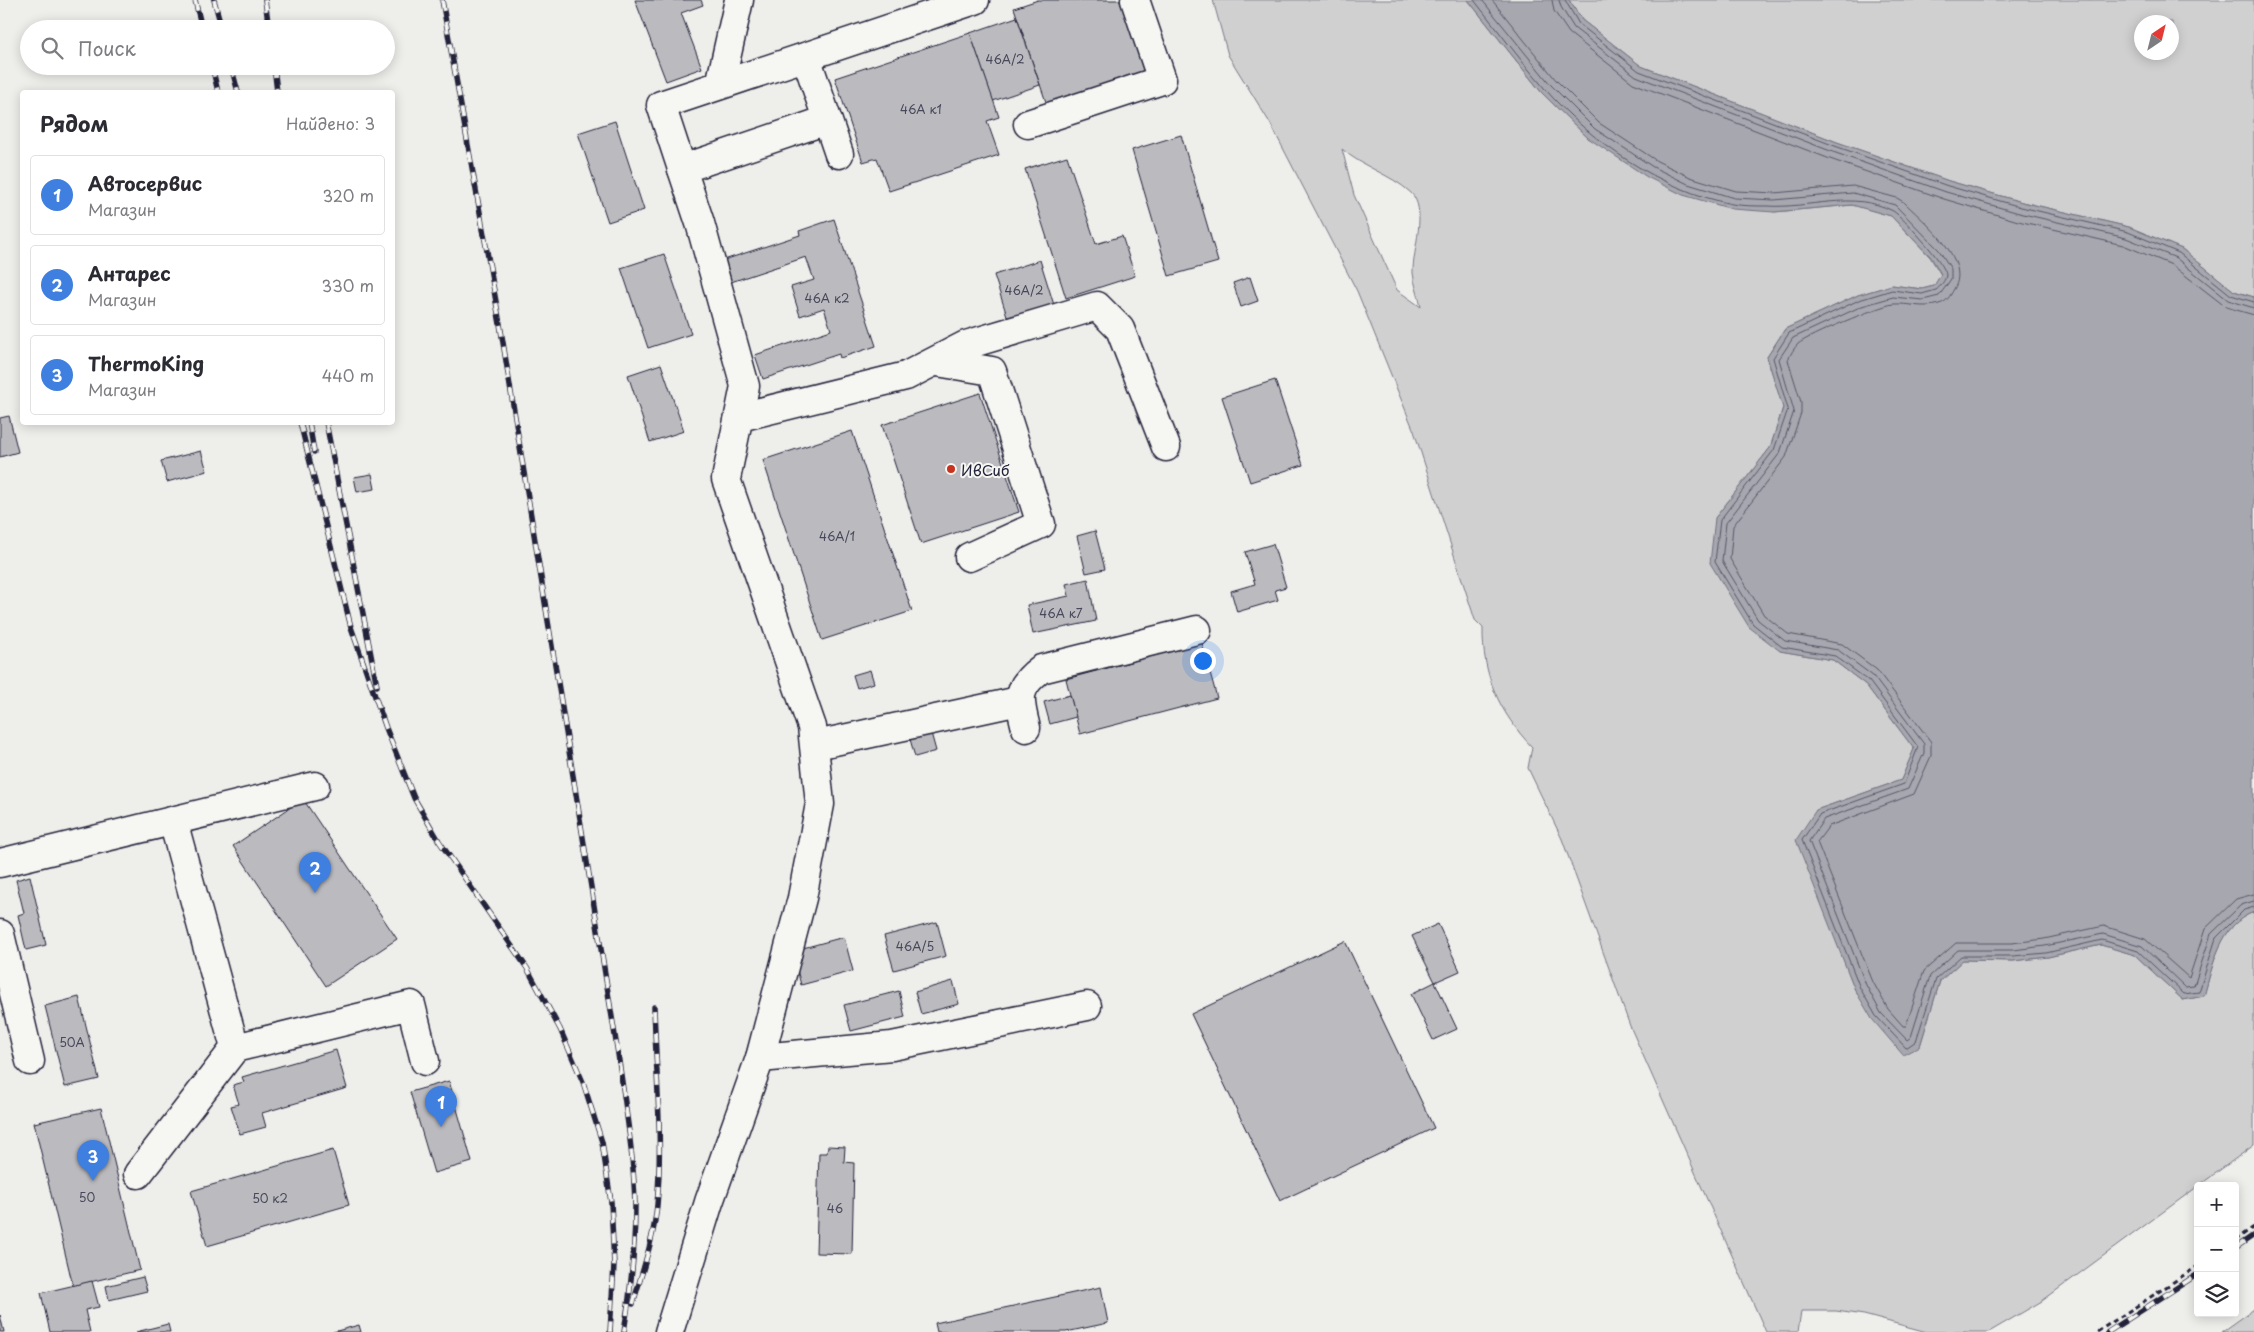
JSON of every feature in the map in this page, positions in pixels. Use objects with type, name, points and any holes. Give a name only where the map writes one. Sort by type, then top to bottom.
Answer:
[{"type":"street","points":[[720,85],[739,0]]},
{"type":"street","points":[[669,1332],[709,1202],[760,1058],[802,898],[820,804],[816,745],[802,694],[726,479],[745,386],[700,223],[661,105],[975,0]]},
{"type":"street","points":[[1028,124],[1162,80],[1135,0]]},
{"type":"street","points":[[806,57],[839,154]]},
{"type":"street","points":[[682,169],[827,120]]},
{"type":"street","points":[[740,417],[906,376],[937,362],[966,345],[1097,306],[1120,330],[1166,446]]},
{"type":"street","points":[[937,362],[992,371],[1041,524],[969,557]]},
{"type":"street","points":[[1026,728],[1019,701],[1022,690],[1029,678],[1041,669],[1197,630]]},
{"type":"street","points":[[816,745],[1019,701]]},
{"type":"street","points":[[0,863],[315,786]]},
{"type":"street","points":[[173,821],[236,1048]]},
{"type":"street","points":[[0,934],[30,1060]]},
{"type":"street","points":[[138,1174],[236,1048],[411,1005],[425,1062]]},
{"type":"street","points":[[760,1058],[892,1046],[1087,1006]]},
{"type":"path","points":[[2239,1237],[2254,1227]]},
{"type":"path","points":[[2096,1332],[2194,1269]]},
{"type":"shaded area","points":[[1213,0],[1468,0],[1542,93],[1588,138],[1774,212],[1853,205],[1891,216],[1930,257],[1941,275],[1934,286],[1922,289],[1892,285],[1858,295],[1785,329],[1767,357],[1783,407],[1770,448],[1715,518],[1780,651],[1833,660],[1866,685],[1914,749],[1901,780],[1816,810],[1821,900],[1855,990],[1920,1046],[1940,981],[1963,960],[2013,961],[2048,957],[2101,945],[2135,955],[2183,1000],[2204,996],[2215,959],[2226,936],[2242,918],[2254,912],[2254,1145],[2204,1182],[2194,1182],[2194,1189],[2042,1301],[1989,1332],[1927,1332],[1864,1315],[1836,1311],[1801,1311],[1798,1332],[1766,1332],[1630,1026],[1562,839],[1528,768],[1532,747],[1511,721],[1495,693],[1486,662],[1483,628],[1475,620],[1414,431],[1357,291],[1270,123],[1228,55]],"holes":[[[1342,149],[1358,161],[1394,180],[1416,199],[1419,219],[1413,273],[1421,307],[1397,290],[1354,195]]]},
{"type":"shaded area","points":[[1569,0],[2254,0],[2254,297],[2234,291],[2182,249],[2129,227],[2022,202],[1949,181],[1837,142],[1641,66],[1582,20]]},
{"type":"shaded area","points":[[2254,1309],[2254,1332],[2222,1332]]},
{"type":"water","points":[[1468,0],[1569,0],[1582,20],[1641,66],[1837,142],[1949,181],[2022,202],[2129,227],[2182,249],[2234,291],[2254,297],[2254,912],[2242,918],[2226,936],[2215,959],[2204,996],[2183,1000],[2135,955],[2101,945],[2048,957],[2013,961],[1963,960],[1940,981],[1920,1046],[1903,1055],[1872,1019],[1855,990],[1796,840],[1816,810],[1901,780],[1914,749],[1866,685],[1833,660],[1780,651],[1749,627],[1710,563],[1715,518],[1770,448],[1783,408],[1767,357],[1785,329],[1858,295],[1892,285],[1922,289],[1934,286],[1941,274],[1931,257],[1891,216],[1852,205],[1774,212],[1732,209],[1683,195],[1647,177],[1588,138],[1542,93]]},
{"type":"building","points":[[635,0],[701,0],[703,5],[681,13],[702,68],[666,81]]},
{"type":"building","points":[[1038,0],[1120,0],[1145,72],[1047,105],[1014,8]]},
{"type":"building","points":[[1017,17],[1040,85],[993,101],[970,33]]},
{"type":"building","points":[[970,33],[999,117],[987,121],[999,155],[889,191],[877,158],[863,162],[835,78]]},
{"type":"building","points":[[615,121],[644,210],[608,222],[578,133]]},
{"type":"building","points":[[1181,135],[1218,262],[1169,276],[1132,150]]},
{"type":"building","points":[[1067,156],[1096,244],[1122,236],[1135,276],[1066,298],[1025,169]]},
{"type":"building","points":[[834,219],[876,346],[840,358],[839,354],[763,379],[755,355],[831,330],[824,308],[800,316],[791,287],[814,280],[806,257],[731,282],[724,260],[800,235],[799,231]]},
{"type":"building","points":[[664,254],[691,334],[648,348],[621,268]]},
{"type":"building","points":[[1040,260],[1054,305],[1008,319],[994,275]]},
{"type":"building","points":[[1250,277],[1258,301],[1241,307],[1233,283]]},
{"type":"building","points":[[661,364],[684,431],[650,442],[628,375]]},
{"type":"building","points":[[1275,380],[1303,465],[1250,482],[1222,397]]},
{"type":"building","points":[[980,393],[1019,512],[921,544],[882,425]]},
{"type":"building","points":[[9,416],[18,452],[0,457],[0,418]]},
{"type":"building","points":[[852,431],[912,611],[822,640],[763,460]]},
{"type":"building","points":[[201,451],[207,471],[167,482],[161,461]]},
{"type":"building","points":[[372,474],[375,489],[357,492],[354,477]]},
{"type":"building","points":[[1095,531],[1105,569],[1086,573],[1077,536]]},
{"type":"building","points":[[1273,544],[1286,587],[1275,590],[1278,600],[1237,612],[1231,591],[1255,584],[1245,552]]},
{"type":"building","points":[[1088,579],[1096,621],[1033,634],[1027,605],[1069,596],[1066,584]]},
{"type":"building","points":[[1202,643],[1217,698],[1080,734],[1066,679]]},
{"type":"building","points":[[870,670],[874,683],[857,688],[853,675]]},
{"type":"building","points":[[1070,695],[1076,717],[1050,724],[1044,702]]},
{"type":"building","points":[[931,733],[936,751],[915,757],[910,739]]},
{"type":"building","points":[[303,799],[397,939],[326,986],[233,846]]},
{"type":"building","points":[[30,876],[46,945],[26,950],[18,915],[24,913],[16,880]]},
{"type":"building","points":[[937,922],[946,956],[894,970],[884,936]]},
{"type":"building","points":[[1438,924],[1460,971],[1435,982],[1412,936]]},
{"type":"building","points":[[844,937],[853,971],[801,985],[792,951]]},
{"type":"building","points":[[1345,941],[1434,1128],[1280,1201],[1191,1014]]},
{"type":"building","points":[[953,981],[959,1004],[921,1014],[915,992]]},
{"type":"building","points":[[1435,982],[1457,1029],[1433,1040],[1411,994]]},
{"type":"building","points":[[899,991],[905,1017],[851,1031],[844,1005]]},
{"type":"building","points":[[79,997],[99,1079],[65,1087],[45,1006]]},
{"type":"building","points":[[336,1050],[347,1088],[262,1113],[266,1127],[240,1134],[231,1106],[239,1104],[233,1085],[244,1082],[242,1077]]},
{"type":"building","points":[[449,1081],[472,1162],[434,1173],[410,1092]]},
{"type":"building","points":[[101,1108],[140,1270],[73,1286],[34,1123]]},
{"type":"building","points":[[828,1146],[845,1147],[844,1162],[854,1163],[852,1254],[816,1253],[819,1153],[827,1153]]},
{"type":"building","points":[[333,1150],[349,1205],[207,1246],[191,1191]]},
{"type":"building","points":[[143,1277],[147,1291],[109,1300],[106,1286]]},
{"type":"building","points":[[92,1281],[99,1307],[85,1310],[90,1332],[50,1332],[41,1293]]},
{"type":"building","points":[[1101,1287],[1108,1323],[1066,1332],[937,1332],[935,1323]]},
{"type":"building","points":[[0,1315],[4,1332],[0,1332]]},
{"type":"building","points":[[168,1324],[170,1332],[136,1332]]},
{"type":"building","points":[[359,1325],[361,1332],[333,1332]]},
{"type":"railway","points":[[195,0],[200,20]]},
{"type":"railway","points":[[214,0],[220,20]]},
{"type":"railway","points":[[265,0],[268,20]]},
{"type":"railway","points":[[442,0],[500,324],[626,1111],[633,1168],[635,1206],[632,1269],[624,1332]]},
{"type":"railway","points":[[214,75],[218,90]]},
{"type":"railway","points":[[233,75],[237,90]]},
{"type":"railway","points":[[275,75],[277,90]]},
{"type":"railway","points":[[301,425],[351,627],[386,728],[414,798],[439,841],[527,968],[560,1029],[583,1082],[602,1142],[611,1202],[614,1265],[610,1332]]},
{"type":"railway","points":[[310,425],[314,452]]},
{"type":"railway","points":[[327,425],[377,686]]},
{"type":"railway","points":[[633,1304],[650,1242],[657,1205],[659,1180],[654,1007]]},
{"type":"railway","points":[[2239,1245],[2254,1235]]},
{"type":"railway","points":[[2108,1332],[2194,1277]]},
{"type":"place","name":"ИвСиб","points":[[951,469]]},
{"type":"place","name":"Антарес","points":[[315,893]]},
{"type":"place","name":"Автосервис","points":[[441,1127]]},
{"type":"place","name":"ThermoKing","points":[[93,1181]]}]
